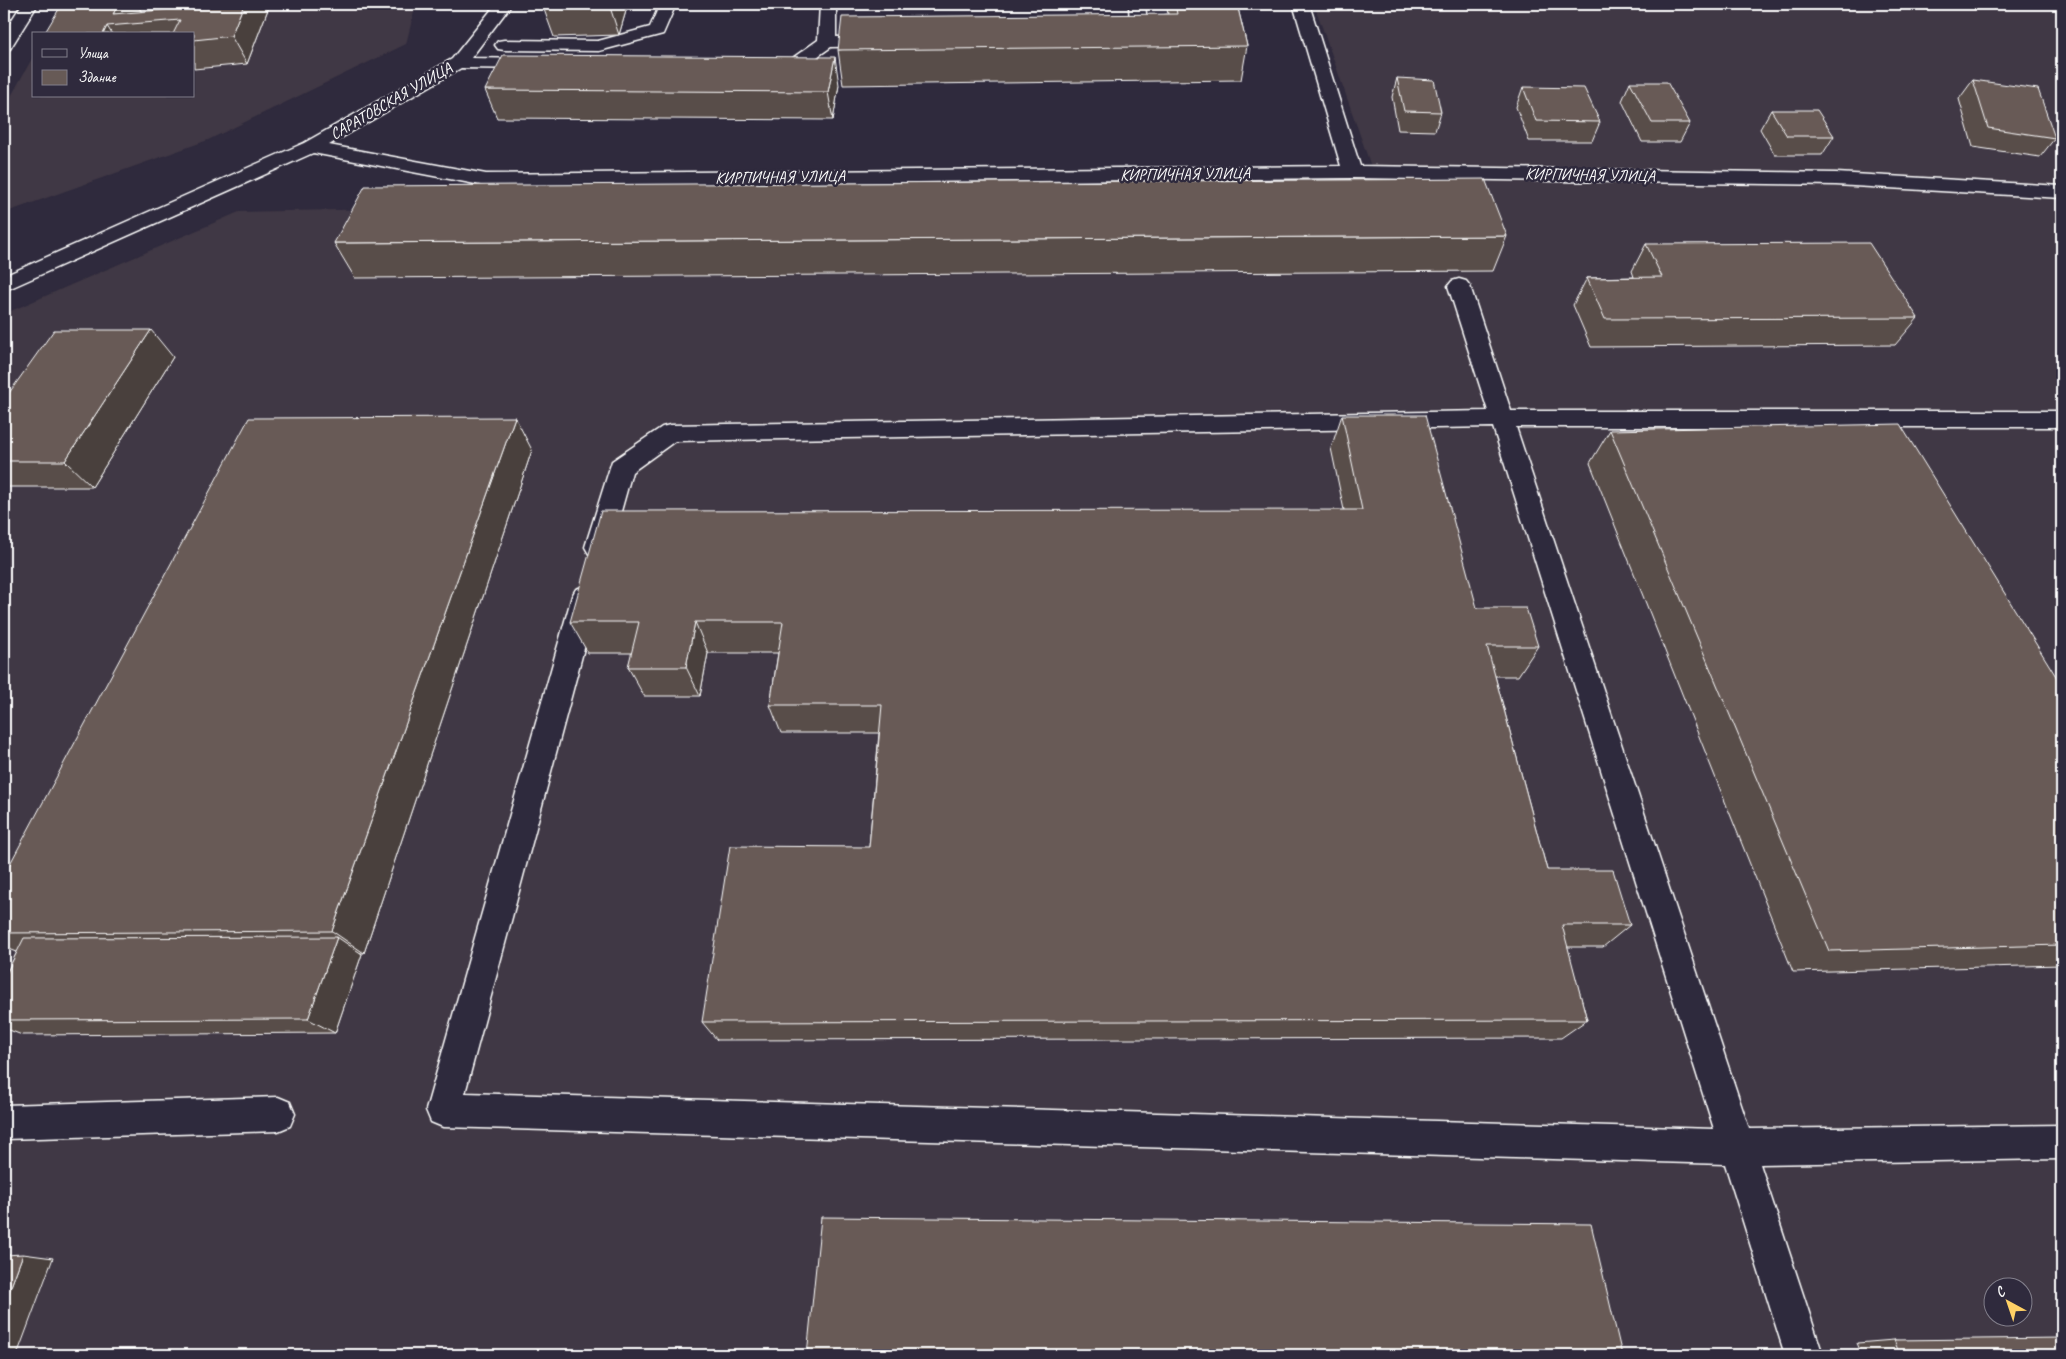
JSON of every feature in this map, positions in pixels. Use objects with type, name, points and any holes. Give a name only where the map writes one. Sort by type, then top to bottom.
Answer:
[{"type":"street","points":[[4,45],[30,4]]},
{"type":"street","name":"САРАТОВСКАЯ УЛИЦА","points":[[4,284],[310,147],[458,63],[504,4]]},
{"type":"street","points":[[473,45],[599,46],[657,30],[668,4]]},
{"type":"street","points":[[827,42],[828,4]]},
{"type":"street","points":[[1104,39],[1114,39],[1139,32],[1137,4]]},
{"type":"street","points":[[1301,4],[1352,172]]},
{"type":"street","points":[[752,67],[791,67],[827,42],[896,41]]},
{"type":"street","points":[[458,63],[556,64]]},
{"type":"street","name":"КИРПИЧНАЯ УЛИЦА","points":[[310,147],[486,180],[1352,172],[1836,179],[2062,192]]},
{"type":"street","points":[[1459,286],[1804,1355]]},
{"type":"street","points":[[2062,419],[1501,419],[670,433],[620,467],[443,1110],[1737,1147],[2062,1142]]},
{"type":"street","points":[[4,1122],[278,1114]]},
{"type":"shaded area","points":[[62,4],[416,4],[406,44],[208,140],[4,213],[4,109],[32,59],[32,98],[195,98],[195,32],[185,32]]},
{"type":"shaded area","points":[[1314,4],[2062,4],[2062,1355],[4,1355],[4,314],[239,212],[1379,189]]},
{"type":"building","points":[[62,4],[119,4],[113,14],[185,8],[187,4],[244,4],[231,36],[195,40],[195,32],[174,32],[180,20],[107,26],[104,32],[45,32]]},
{"type":"building","points":[[1175,4],[1237,4],[1247,46],[838,50],[842,17],[1177,14]]},
{"type":"building","points":[[503,55],[835,57],[828,92],[485,90]]},
{"type":"building","points":[[1397,78],[1434,80],[1441,112],[1404,111]]},
{"type":"building","points":[[1973,80],[2038,89],[2055,138],[1988,128]]},
{"type":"building","points":[[1630,82],[1667,82],[1690,123],[1652,123]]},
{"type":"building","points":[[1523,87],[1584,88],[1600,122],[1536,121]]},
{"type":"building","points":[[1771,110],[1817,110],[1834,136],[1787,136]]},
{"type":"building","points":[[1485,179],[1507,236],[334,243],[365,186]]},
{"type":"building","points":[[1869,243],[1918,318],[1605,319],[1587,278],[1662,277],[1646,244]]},
{"type":"building","points":[[54,330],[151,330],[65,461],[4,461],[4,400]]},
{"type":"building","points":[[1342,415],[1425,415],[1477,608],[1526,608],[1538,646],[1487,646],[1547,870],[1613,870],[1630,925],[1562,925],[1587,1020],[702,1022],[730,846],[869,847],[882,705],[770,705],[783,622],[695,622],[686,667],[628,667],[639,622],[570,622],[601,511],[1362,510]]},
{"type":"building","points":[[515,417],[332,931],[4,933],[4,875],[249,418]]},
{"type":"building","points":[[1900,424],[2062,686],[2062,945],[1829,951],[1610,430]]},
{"type":"building","points":[[337,937],[308,1019],[4,1020],[4,978],[24,938]]},
{"type":"building","points":[[821,1217],[1591,1224],[1622,1355],[807,1355]]},
{"type":"building","points":[[23,1254],[4,1305],[4,1255]]},
{"type":"building","points":[[2062,1338],[2062,1355],[1900,1355],[1894,1340]]}]
